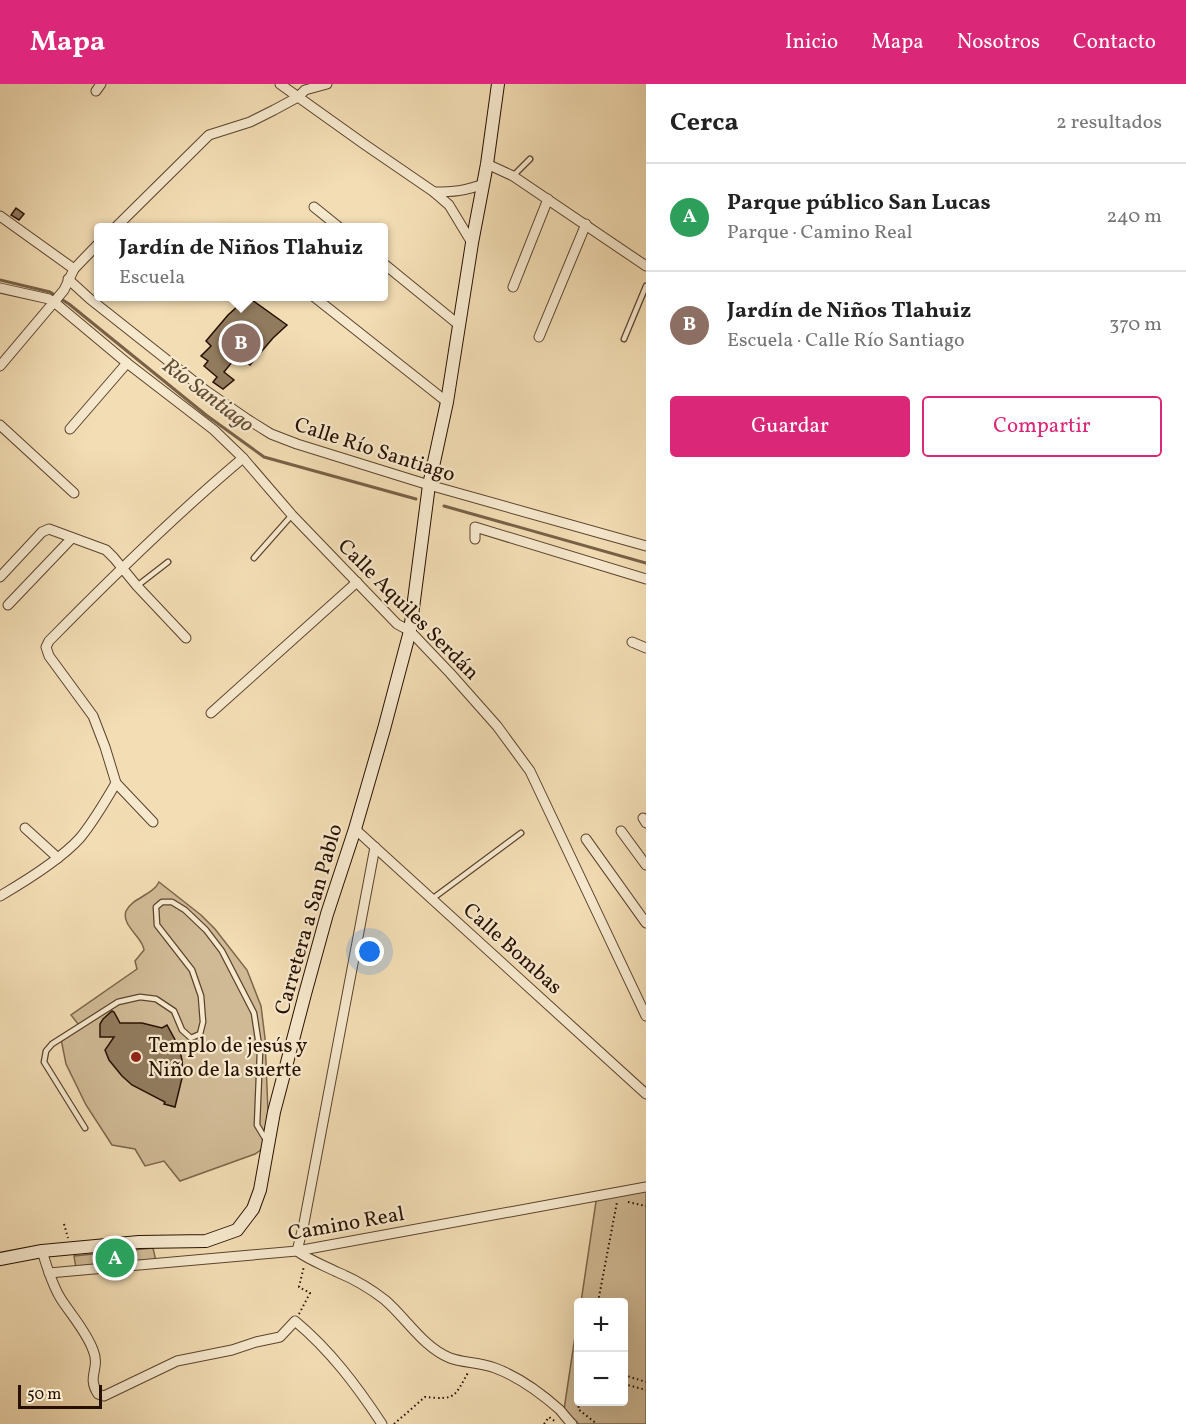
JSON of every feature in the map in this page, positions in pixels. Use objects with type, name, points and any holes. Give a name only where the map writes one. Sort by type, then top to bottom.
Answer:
[{"type":"main road","name":"Carretera a San Pablo","points":[[0,1259],[42,1251],[139,1242],[206,1241],[237,1230],[253,1209],[260,1190],[274,1112],[308,983],[384,729],[410,631],[429,486],[447,402],[472,243],[484,184],[498,84]]},
{"type":"street","points":[[280,84],[434,192],[449,205],[472,243]]},
{"type":"street","points":[[120,223],[209,135],[250,122],[298,97],[305,90],[327,84]]},
{"type":"street","points":[[487,164],[513,176],[646,266]]},
{"type":"street","points":[[434,192],[466,191],[484,184]]},
{"type":"street","points":[[513,287],[548,199]]},
{"type":"street","points":[[314,207],[334,223]]},
{"type":"street","points":[[0,216],[74,269]]},
{"type":"street","points":[[539,337],[586,224]]},
{"type":"street","points":[[0,366],[64,290],[74,269],[94,249]]},
{"type":"street","points":[[388,266],[459,325]]},
{"type":"street","name":"Calle Río Santiago","points":[[68,279],[90,300],[205,390],[271,434],[429,486],[646,546]]},
{"type":"street","points":[[0,288],[54,301]]},
{"type":"street","name":"Calle Aquiles Serdán","points":[[54,301],[127,363],[214,430],[243,458],[292,515],[357,582],[398,624],[410,631],[497,726],[530,771],[646,1016]]},
{"type":"street","points":[[318,301],[447,402]]},
{"type":"street","points":[[70,429],[127,363]]},
{"type":"street","points":[[0,425],[74,494]]},
{"type":"street","points":[[153,822],[116,783],[93,716],[49,656],[46,647],[49,641],[121,568],[243,458]]},
{"type":"street","points":[[475,539],[475,527],[646,579]]},
{"type":"street","points":[[0,577],[45,529],[49,529],[106,550],[186,638]]},
{"type":"street","points":[[8,605],[72,538]]},
{"type":"street","points":[[210,714],[357,582]]},
{"type":"street","points":[[632,642],[646,648]]},
{"type":"street","points":[[0,896],[58,858],[79,839],[116,783]]},
{"type":"street","points":[[25,828],[58,858]]},
{"type":"street","name":"Calle Bombas","points":[[355,829],[646,1094]]},
{"type":"street","points":[[621,831],[646,865]]},
{"type":"street","points":[[586,839],[646,923]]},
{"type":"street","points":[[375,847],[297,1251],[306,1258],[365,1287],[384,1300],[428,1345],[449,1358],[495,1368],[520,1380],[543,1395],[572,1424]]},
{"type":"street","name":"Camino Real","points":[[49,1273],[297,1251],[646,1187]]},
{"type":"street","points":[[42,1251],[60,1297],[78,1321],[93,1350],[96,1363],[92,1380],[93,1388],[98,1394],[104,1396],[177,1361],[280,1337],[295,1321],[313,1336],[351,1379],[382,1424]]},
{"type":"lane","points":[[513,176],[530,159]]},
{"type":"lane","points":[[624,339],[646,285]]},
{"type":"lane","points":[[254,558],[292,515]]},
{"type":"lane","points":[[137,586],[168,562]]},
{"type":"lane","points":[[432,899],[521,833]]},
{"type":"lane","points":[[85,1128],[44,1062],[46,1051],[52,1044],[118,1002],[140,997],[156,999],[174,1011],[182,1030],[191,1038],[200,1034],[203,1022],[201,996],[192,970],[157,925],[156,907],[162,902],[172,902],[185,910],[206,930],[222,951],[254,1013],[260,1052],[257,1125],[269,1144]]},
{"type":"path","points":[[599,1298],[617,1199]]},
{"type":"path","points":[[627,1201],[646,1206]]},
{"type":"path","points":[[64,1224],[71,1248]]},
{"type":"path","points":[[295,1321],[310,1293],[299,1287],[306,1258]]},
{"type":"path","points":[[394,1424],[425,1397],[444,1399],[455,1395],[474,1362]]},
{"type":"path","points":[[628,1376],[646,1382]]},
{"type":"path","points":[[628,1385],[646,1390]]},
{"type":"path","points":[[578,1406],[578,1409],[597,1424]]},
{"type":"path","points":[[544,1424],[549,1417],[558,1424]]},
{"type":"shaded area","points":[[159,882],[215,929],[247,970],[261,1006],[265,1038],[268,1112],[262,1149],[255,1154],[180,1181],[164,1161],[145,1166],[135,1149],[112,1145],[86,1105],[66,1064],[61,1039],[79,1025],[71,1015],[137,969],[135,961],[144,950],[143,945],[129,927],[125,916],[126,911]]},
{"type":"shaded area","points":[[646,1185],[646,1424],[579,1424],[564,1410],[574,1343],[574,1406],[628,1406],[628,1298],[582,1298],[597,1195]]},
{"type":"shaded area","points":[[153,1248],[156,1261],[76,1268],[74,1256]]},
{"type":"building","points":[[16,208],[24,214],[19,220],[11,215]]},
{"type":"building","points":[[244,301],[254,301],[287,325],[250,365],[237,356],[224,372],[234,380],[223,389],[213,382],[217,377],[204,366],[208,361],[201,356],[211,346],[206,341]]},
{"type":"building","name":"Templo de jesús y Niño de la suerte","points":[[112,1011],[120,1023],[142,1023],[162,1028],[167,1025],[179,1047],[182,1060],[183,1074],[175,1107],[164,1104],[165,1102],[132,1085],[109,1060],[105,1050],[114,1037],[100,1037],[100,1024]]},
{"type":"waterway","name":"Río Santiago","points":[[0,280],[50,292],[69,304],[206,415],[264,457],[416,499]]},
{"type":"waterway","name":"Río Santiago","points":[[444,506],[646,563]]},
{"type":"place","name":"Jardín de Niños Tlahuiz","points":[[241,343]]},
{"type":"place","name":"Templo de jesús y Niño de la suerte","points":[[136,1057]]},
{"type":"place","name":"Parque público San Lucas","points":[[115,1258]]}]
